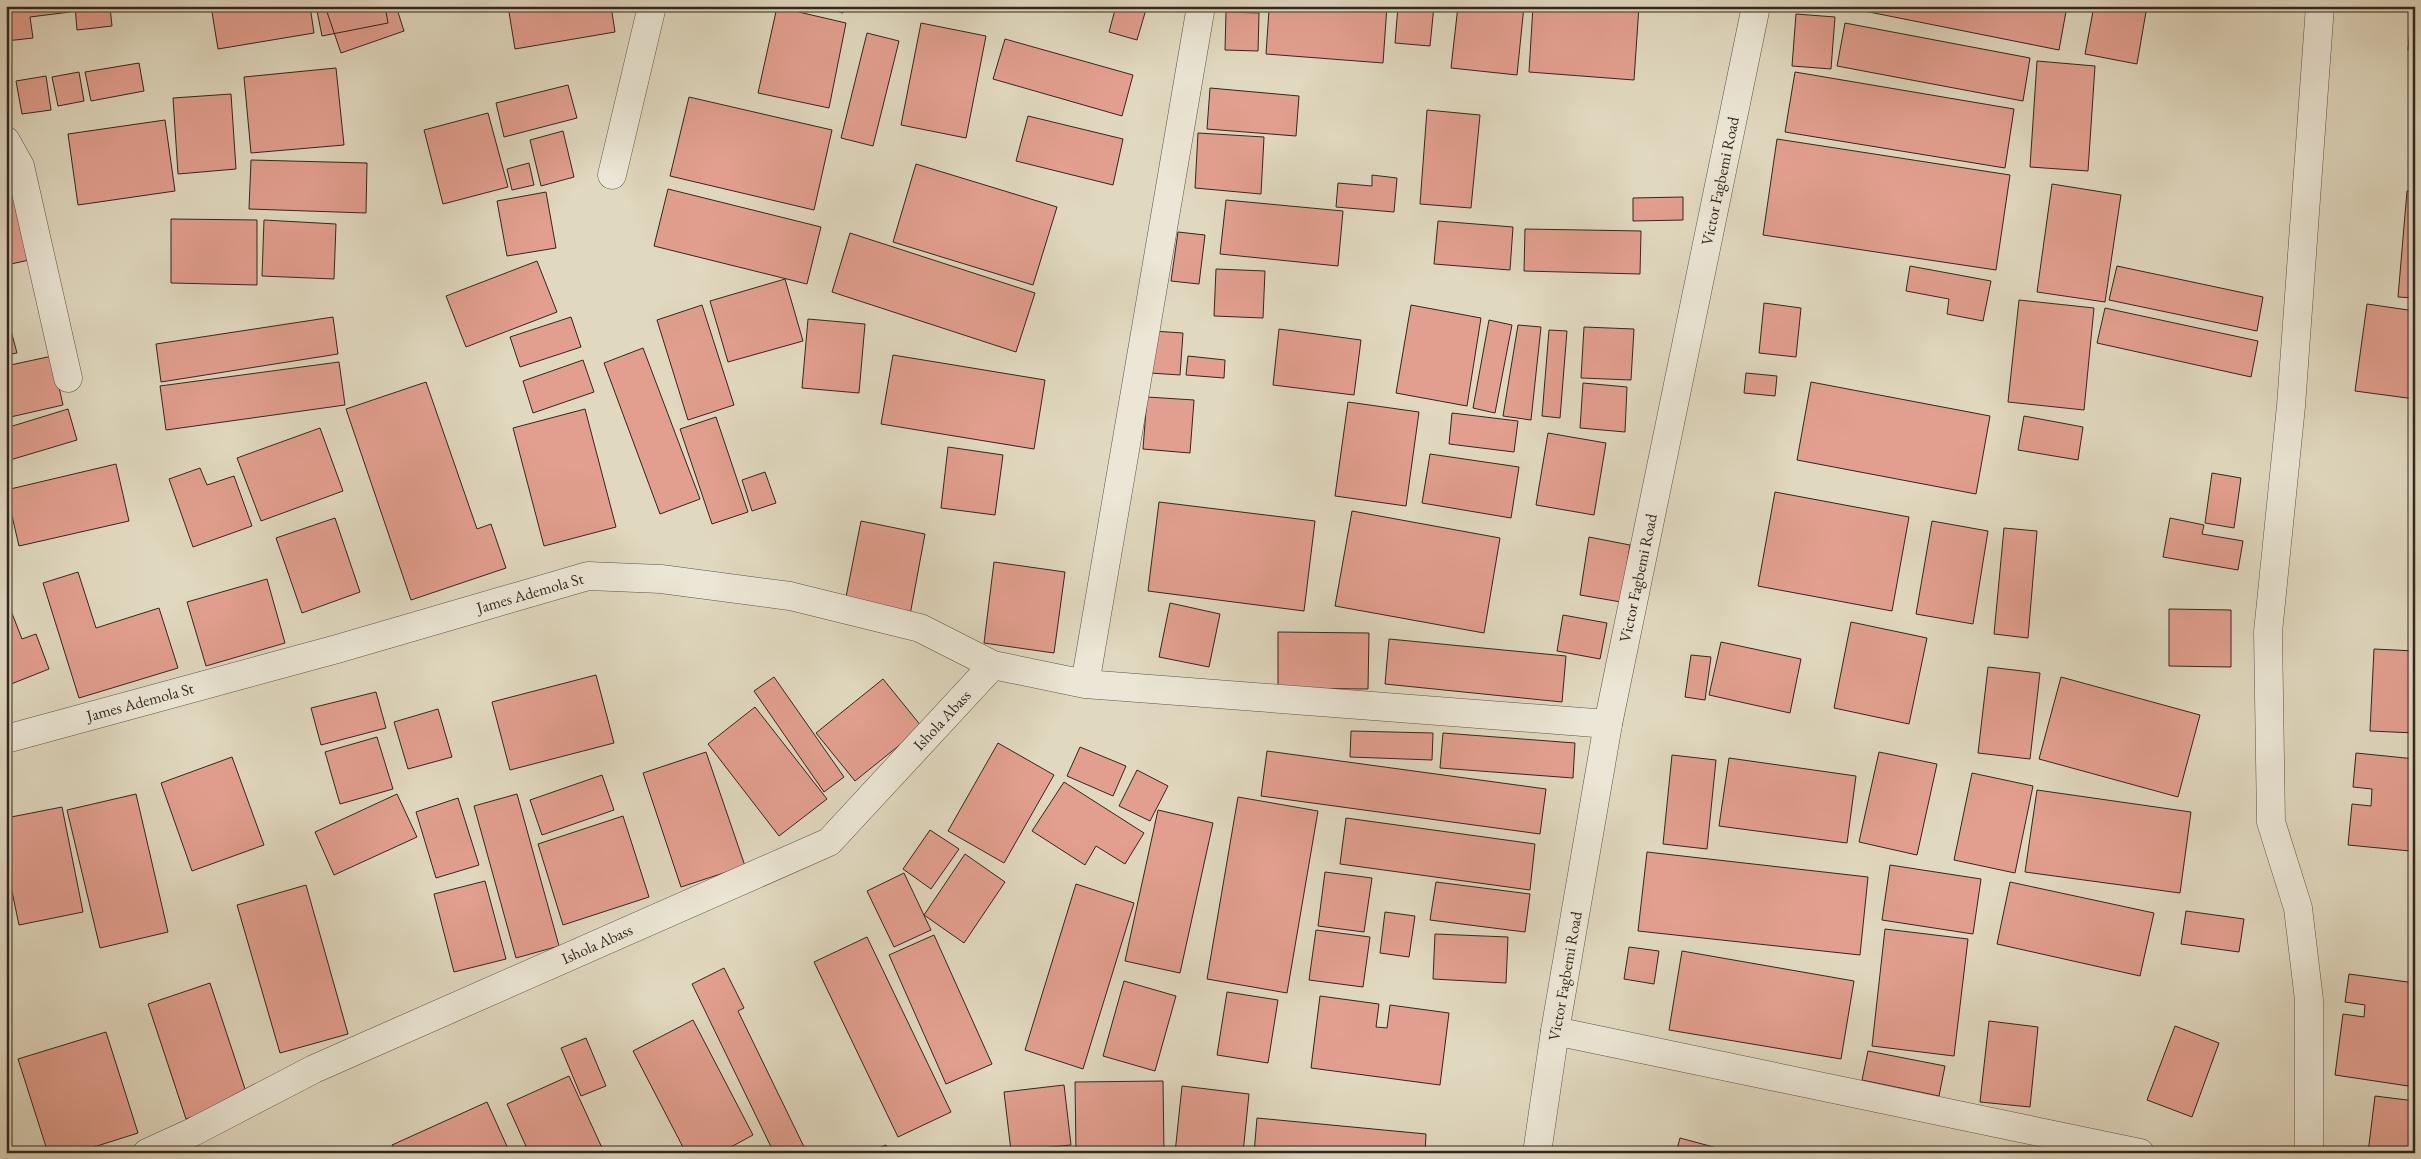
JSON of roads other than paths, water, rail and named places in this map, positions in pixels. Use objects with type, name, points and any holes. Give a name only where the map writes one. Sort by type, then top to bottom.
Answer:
[{"type":"street","points":[[612,175],[652,6]]},
{"type":"street","points":[[1085,684],[1201,6]]},
{"type":"street","name":"Victor Fagbemi Road","points":[[1537,1153],[1555,1031],[1608,724],[1756,6]]},
{"type":"street","points":[[2309,1153],[2309,1000],[2298,908],[2271,822],[2268,632],[2291,406],[2320,6]]},
{"type":"street","points":[[6,141],[20,166],[68,378]]},
{"type":"street","name":"James Ademola St","points":[[6,739],[337,649],[588,576],[661,579],[790,596],[920,628],[993,665],[1085,684],[1608,724]]},
{"type":"street","name":"Ishola Abass","points":[[147,1153],[193,1132],[314,1068],[830,842],[993,665]]},
{"type":"street","points":[[1555,1031],[2140,1153]]}]
